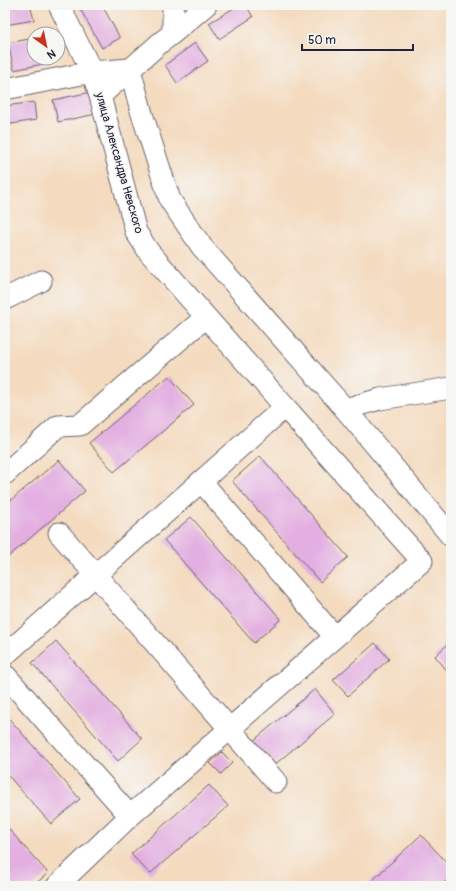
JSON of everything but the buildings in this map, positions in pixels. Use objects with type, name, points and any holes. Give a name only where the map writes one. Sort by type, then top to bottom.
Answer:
[{"type":"street","name":"улица Александра Невского","points":[[59,5],[92,72],[100,96],[136,232],[149,252],[422,561],[336,637]]},
{"type":"street","points":[[173,5],[173,34]]},
{"type":"street","points":[[100,96],[206,5]]},
{"type":"street","points":[[5,89],[92,72],[130,69]]},
{"type":"street","points":[[130,69],[142,114],[170,200],[180,215],[202,247],[345,409],[451,536]]},
{"type":"street","points":[[5,299],[41,282]]},
{"type":"street","points":[[5,474],[58,426],[80,425],[206,317]]},
{"type":"street","points":[[345,409],[380,399],[451,388]]},
{"type":"street","points":[[5,655],[285,406]]},
{"type":"street","points":[[57,886],[130,816],[336,637],[201,481]]},
{"type":"street","points":[[59,533],[276,782]]},
{"type":"street","points":[[5,675],[130,816]]}]
